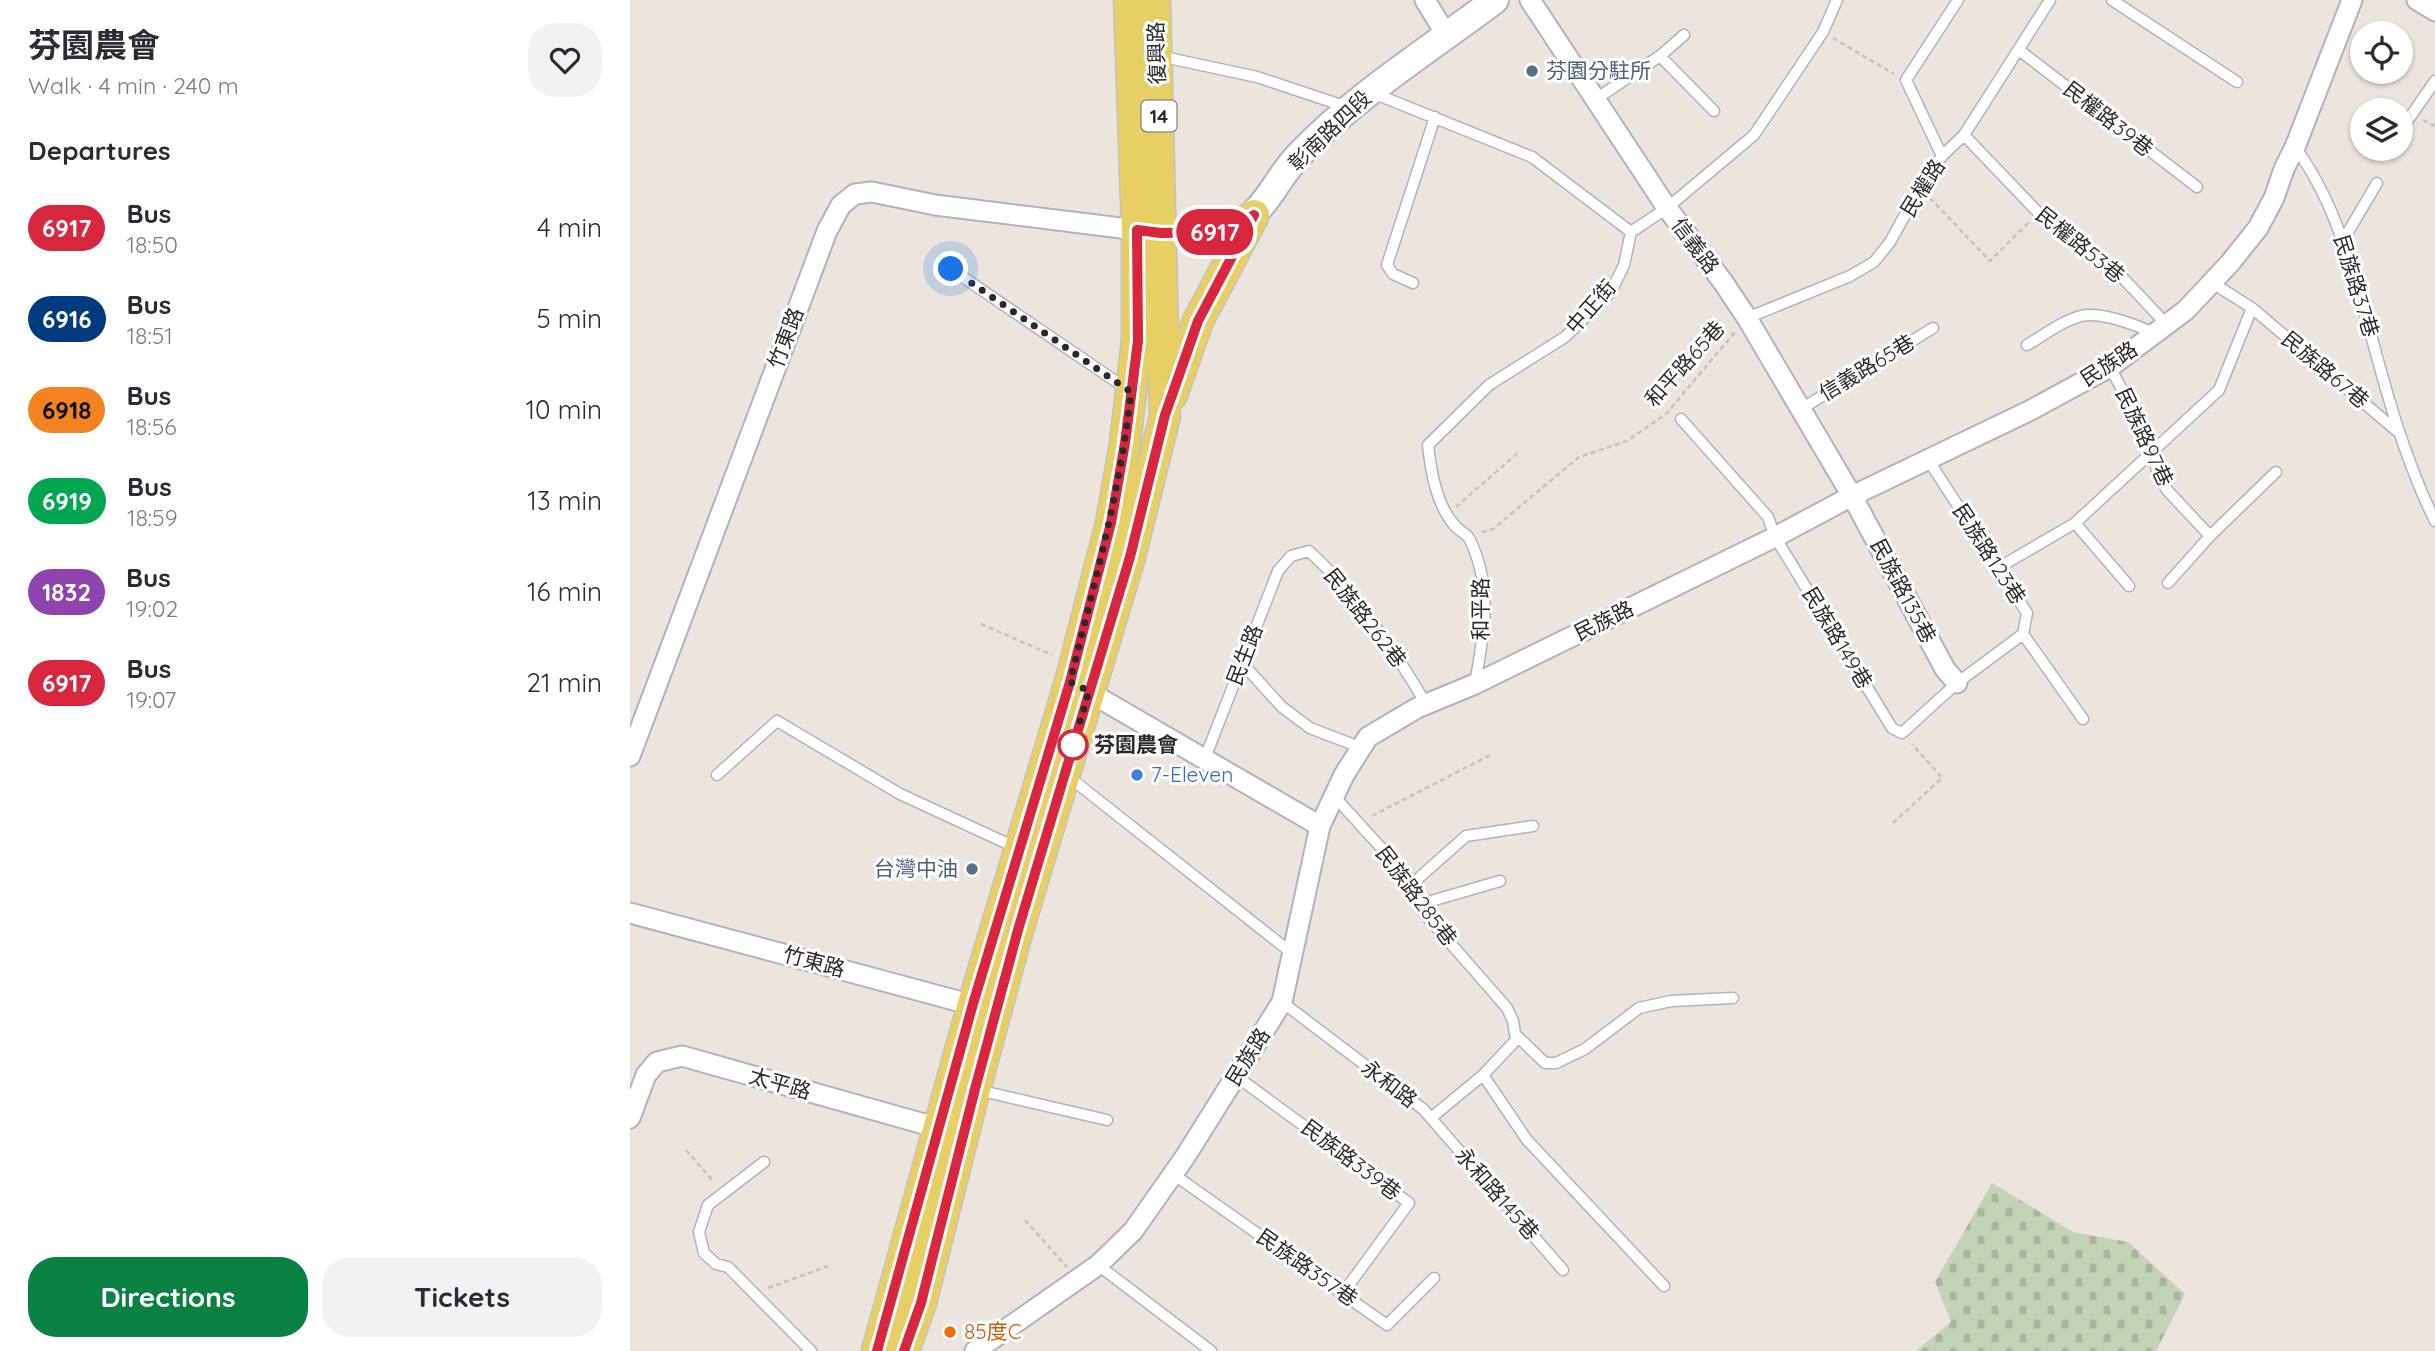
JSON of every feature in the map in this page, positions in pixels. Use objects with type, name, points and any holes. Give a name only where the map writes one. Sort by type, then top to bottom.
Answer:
[{"type":"main road","name":"復興路","points":[[1129,0],[1149,231]]},
{"type":"main road","name":"復興路","points":[[1149,231],[1157,55],[1155,0]]},
{"type":"main road","points":[[1165,415],[1198,321],[1254,215]]},
{"type":"main road","name":"14","points":[[877,1351],[951,1131],[1078,679],[1125,443],[1149,231]]},
{"type":"main road","name":"14","points":[[1030,852],[1065,774],[1078,679],[1130,557],[1165,415],[1149,231]]},
{"type":"main road","name":"14","points":[[904,1351],[921,1303],[951,1131],[975,1089],[985,1008]]},
{"type":"street","points":[[1425,0],[1447,37]]},
{"type":"street","name":"彰南路四段","points":[[1149,231],[1224,232],[1254,215],[1298,156],[1360,100],[1495,0]]},
{"type":"street","name":"信義路","points":[[1530,0],[1667,208],[1723,282],[1853,496]]},
{"type":"street","name":"民族路","points":[[975,1351],[1098,1265],[1133,1231],[1236,1076],[1282,1002],[1320,826],[1344,775],[1368,737],[1426,704],[1475,684],[2031,410],[2110,367],[2161,329],[2186,310],[2258,228],[2274,198],[2352,0]]},
{"type":"street","points":[[2417,0],[2435,11]]},
{"type":"street","name":"竹東路","points":[[630,756],[827,231],[841,205],[855,194],[872,192],[935,205],[1149,231]]},
{"type":"street","name":"民族路135巷","points":[[1853,496],[1945,669],[1957,682]]},
{"type":"street","points":[[1078,679],[1320,826]]},
{"type":"street","name":"竹東路","points":[[630,913],[985,1008]]},
{"type":"street","name":"太平路","points":[[630,1118],[646,1075],[657,1062],[682,1056],[951,1131]]},
{"type":"lane","points":[[1157,55],[1435,117],[1532,157],[1632,232],[1667,208],[1754,135],[1823,32],[1837,0]]},
{"type":"lane","points":[[1942,156],[1906,80],[1958,0]]},
{"type":"lane","name":"民權路","points":[[1746,318],[1850,276],[1874,262],[1890,242],[1920,188],[1942,156],[1964,135],[2050,0]]},
{"type":"lane","points":[[2112,0],[2237,82]]},
{"type":"lane","points":[[1596,99],[1660,56],[1684,35]]},
{"type":"lane","name":"民權路39巷","points":[[2019,50],[2197,187]]},
{"type":"lane","points":[[1660,56],[1714,111]]},
{"type":"lane","points":[[2413,113],[2435,81]]},
{"type":"lane","points":[[1413,282],[1393,274],[1387,265],[1435,117]]},
{"type":"lane","name":"民權路53巷","points":[[1964,135],[2050,225],[2122,277],[2161,329]]},
{"type":"lane","name":"民族路37巷","points":[[2295,147],[2314,172],[2344,239],[2398,432],[2435,521]]},
{"type":"lane","points":[[2344,239],[2377,183]]},
{"type":"lane","name":"中正街","points":[[1469,536],[1456,528],[1448,514],[1432,477],[1428,445],[1489,385],[1566,337],[1611,292],[1624,265],[1632,232]]},
{"type":"lane","points":[[951,269],[1131,392]]},
{"type":"lane","name":"民族路67巷","points":[[2211,282],[2252,308],[2398,432]]},
{"type":"lane","points":[[1998,568],[2075,523],[2219,390],[2252,308]]},
{"type":"lane","points":[[2027,345],[2082,315],[2101,316],[2161,329]]},
{"type":"lane","name":"信義路65巷","points":[[1801,409],[1933,328]]},
{"type":"lane","name":"民族路97巷","points":[[2110,367],[2154,450],[2157,473],[2167,490],[2210,536]]},
{"type":"lane","name":"民族路149巷","points":[[1681,419],[1768,517],[1775,537],[1892,728],[1902,733]]},
{"type":"lane","name":"民族路123巷","points":[[1929,461],[2027,613],[2023,634],[2083,719]]},
{"type":"lane","points":[[2168,583],[2210,536],[2276,472]]},
{"type":"lane","points":[[2075,523],[2129,586]]},
{"type":"lane","name":"和平路","points":[[1469,536],[1482,569],[1486,603],[1475,684]]},
{"type":"lane","name":"民族路262巷","points":[[1291,556],[1309,551],[1330,570],[1398,656],[1426,704]]},
{"type":"lane","name":"民生路","points":[[1205,758],[1278,571],[1291,556]]},
{"type":"lane","points":[[1902,733],[1957,682],[2023,634]]},
{"type":"lane","points":[[1242,663],[1282,707],[1310,727],[1362,748]]},
{"type":"lane","points":[[717,775],[777,721],[900,794],[1030,852]]},
{"type":"lane","points":[[1065,774],[1293,955]]},
{"type":"lane","name":"民族路285巷","points":[[1334,796],[1412,884],[1424,913],[1507,1008],[1516,1034]]},
{"type":"lane","points":[[1412,884],[1466,836],[1533,826]]},
{"type":"lane","points":[[1421,904],[1500,881]]},
{"type":"lane","points":[[1516,1034],[1545,1063],[1556,1063],[1585,1049],[1639,1007],[1671,1001],[1732,998]]},
{"type":"lane","name":"永和路","points":[[1282,1002],[1423,1109],[1431,1118],[1483,1075],[1516,1040],[1516,1034]]},
{"type":"lane","points":[[1483,1075],[1527,1140],[1664,1286]]},
{"type":"lane","name":"民族路339巷","points":[[1236,1076],[1409,1203],[1343,1293]]},
{"type":"lane","points":[[975,1089],[1107,1121]]},
{"type":"lane","name":"永和路145巷","points":[[1431,1118],[1563,1270]]},
{"type":"lane","points":[[764,1162],[708,1205],[699,1232],[704,1253],[716,1264],[728,1267],[811,1351]]},
{"type":"lane","name":"民族路357巷","points":[[1173,1174],[1387,1325],[1434,1278]]},
{"type":"lane","points":[[1098,1265],[1211,1351]]},
{"type":"path","points":[[1823,32],[1906,80]]},
{"type":"path","points":[[1920,188],[1990,261],[2038,213]]},
{"type":"path","name":"和平路65巷","points":[[1469,536],[1493,530],[1578,457],[1627,441],[1666,414],[1746,318]]},
{"type":"path","points":[[1448,514],[1520,451]]},
{"type":"path","points":[[981,624],[1078,679]]},
{"type":"path","points":[[1893,823],[1942,778],[1902,733]]},
{"type":"path","points":[[1358,823],[1490,755]]},
{"type":"path","points":[[686,1150],[723,1192]]},
{"type":"path","points":[[1024,1220],[1078,1279]]},
{"type":"path","points":[[755,1293],[828,1266]]},
{"type":"green space","points":[[1992,1183],[2073,1232],[2128,1242],[2185,1294],[2156,1351],[1916,1351],[1951,1322],[1935,1282]]},
{"type":"bus line","name":"6917","points":[[877,1351],[973,1004],[1070,682],[1111,523],[1125,443],[1138,341],[1137,230],[1161,233],[1224,232],[1254,215],[1198,321],[1165,415],[1130,557],[1018,930],[921,1303],[904,1351]]},
{"type":"place","name":"芬園分駐所","points":[[1532,71]]},
{"type":"place","name":"芬園農會","points":[[1073,745]]},
{"type":"place","name":"7-Eleven","points":[[1137,775]]},
{"type":"place","name":"台灣中油","points":[[972,869]]},
{"type":"place","name":"85度C","points":[[950,1332]]},
{"type":"route","points":[[951,269],[1131,392],[1111,523],[1070,682],[1089,691],[1071,753],[1073,745]]}]
